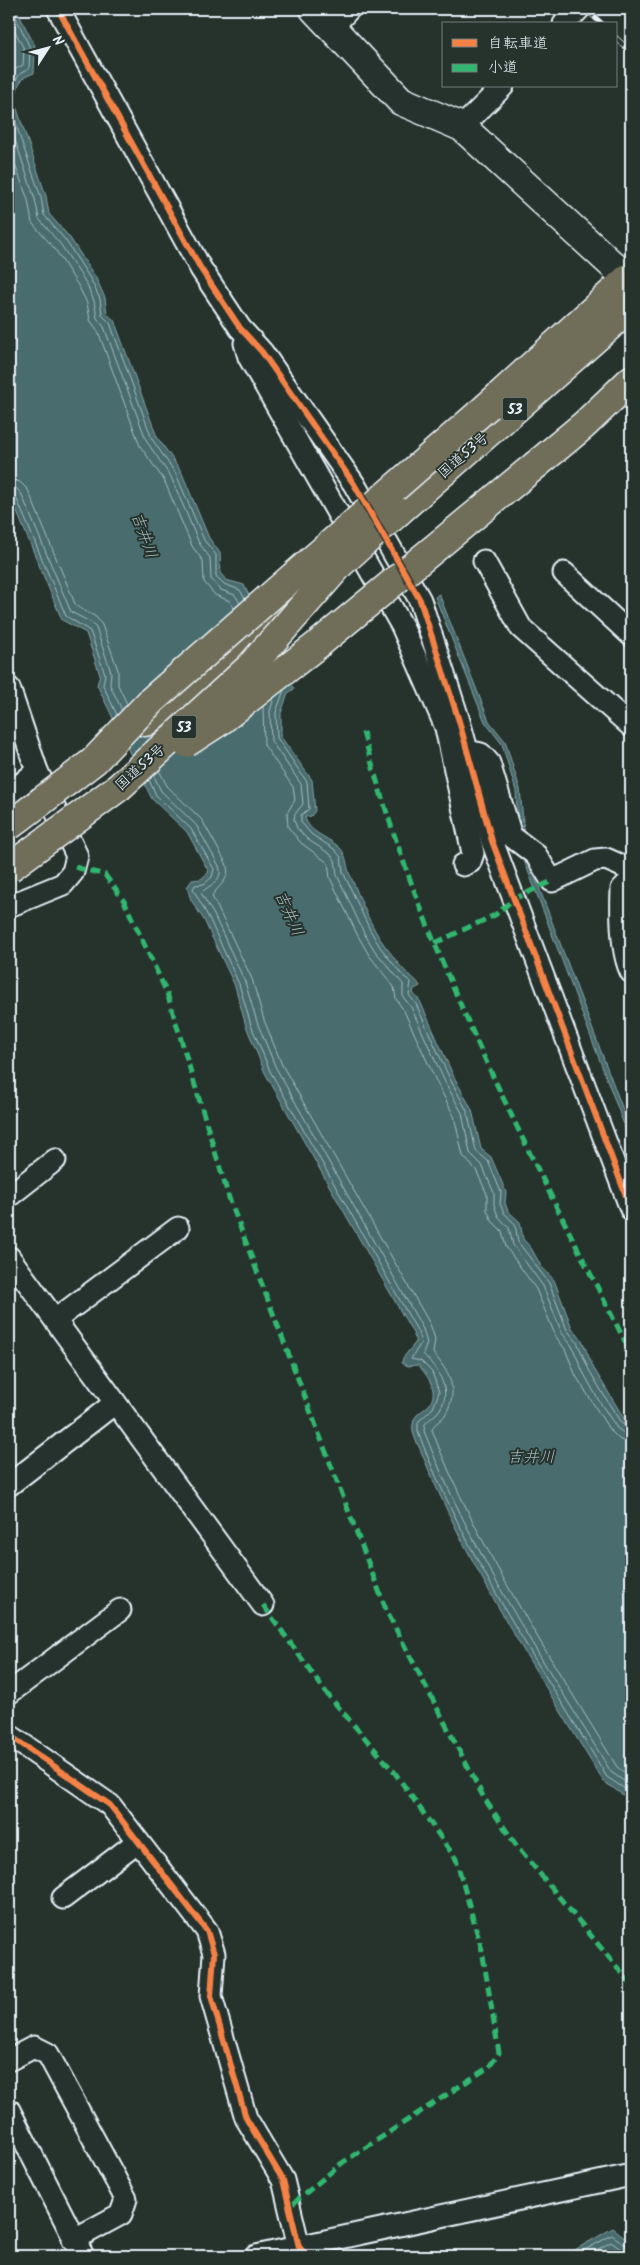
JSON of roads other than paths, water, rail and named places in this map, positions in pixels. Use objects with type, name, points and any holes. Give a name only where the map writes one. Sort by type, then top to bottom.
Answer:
[{"type":"highway","points":[[94,761],[152,700],[629,280]]},
{"type":"highway","name":"国道53号","points":[[9,826],[222,662],[340,564],[631,306]]},
{"type":"highway","points":[[119,786],[220,721],[316,646],[584,425],[631,380]]},
{"type":"highway","name":"国道53号","points":[[9,868],[119,786],[250,666],[340,564]]},
{"type":"street","points":[[58,9],[196,261],[240,328],[262,352],[354,484],[420,600],[459,721],[492,840],[631,1209]]},
{"type":"street","points":[[566,22],[579,9]]},
{"type":"street","points":[[332,15],[401,101],[462,128],[629,280]]},
{"type":"street","points":[[462,128],[501,88]]},
{"type":"street","points":[[240,328],[249,357],[402,626],[446,725],[473,853],[470,862],[463,865]]},
{"type":"street","points":[[484,561],[521,628],[631,726]]},
{"type":"street","points":[[564,573],[631,635]]},
{"type":"street","points":[[9,688],[37,771],[77,856],[74,872],[63,884],[9,906]]},
{"type":"street","points":[[446,725],[467,751],[481,754],[489,763],[511,836],[536,855],[552,881],[594,860],[606,859],[631,870]]},
{"type":"street","points":[[9,794],[37,771]]},
{"type":"street","points":[[631,880],[622,889],[621,905],[626,963],[631,972]]},
{"type":"street","points":[[9,1196],[56,1160]]},
{"type":"street","points":[[55,1320],[178,1228]]},
{"type":"street","points":[[9,1257],[16,1283],[55,1320],[263,1605]]},
{"type":"street","points":[[9,1485],[115,1403]]},
{"type":"street","points":[[9,1693],[120,1610]]},
{"type":"street","points":[[9,1735],[110,1805],[208,1931],[214,1954],[211,1996],[246,2118],[283,2180],[303,2252]]},
{"type":"street","points":[[63,1898],[138,1842]]},
{"type":"street","points":[[9,2060],[34,2047],[48,2054],[126,2199],[121,2214],[78,2248],[9,2110]]},
{"type":"street","points":[[256,2256],[303,2252],[631,2175]]},
{"type":"water","name":"吉井川","points":[[9,9],[16,9],[35,46],[34,73],[24,77],[19,84],[14,100],[46,196],[49,214],[70,238],[96,278],[105,298],[107,314],[114,320],[157,437],[181,471],[209,538],[220,553],[221,574],[226,580],[244,585],[294,689],[288,693],[281,713],[281,737],[312,780],[315,811],[311,816],[305,817],[307,823],[341,849],[345,856],[349,874],[375,930],[398,963],[420,986],[414,989],[413,993],[420,1001],[453,1075],[472,1110],[481,1149],[491,1157],[506,1192],[505,1203],[508,1211],[520,1222],[523,1239],[531,1248],[541,1266],[554,1280],[572,1328],[582,1340],[593,1367],[625,1420],[631,1425],[631,1798],[626,1797],[603,1781],[481,1577],[459,1535],[413,1431],[414,1420],[431,1402],[433,1390],[426,1374],[418,1365],[408,1366],[402,1363],[403,1358],[416,1342],[413,1333],[265,1073],[246,1026],[235,986],[204,920],[191,900],[187,887],[192,880],[201,879],[209,872],[187,832],[152,799],[97,685],[100,675],[86,633],[62,620],[9,493]]},
{"type":"water","points":[[439,594],[489,721],[505,741],[520,789],[526,853],[631,1131],[631,1143],[519,847],[516,791],[502,744],[485,722],[435,597]]},
{"type":"water","points":[[613,2228],[631,2242],[631,2256],[564,2256]]},
{"type":"railway","points":[[586,9],[600,22]]},
{"type":"railway","points":[[618,40],[631,52]]}]
